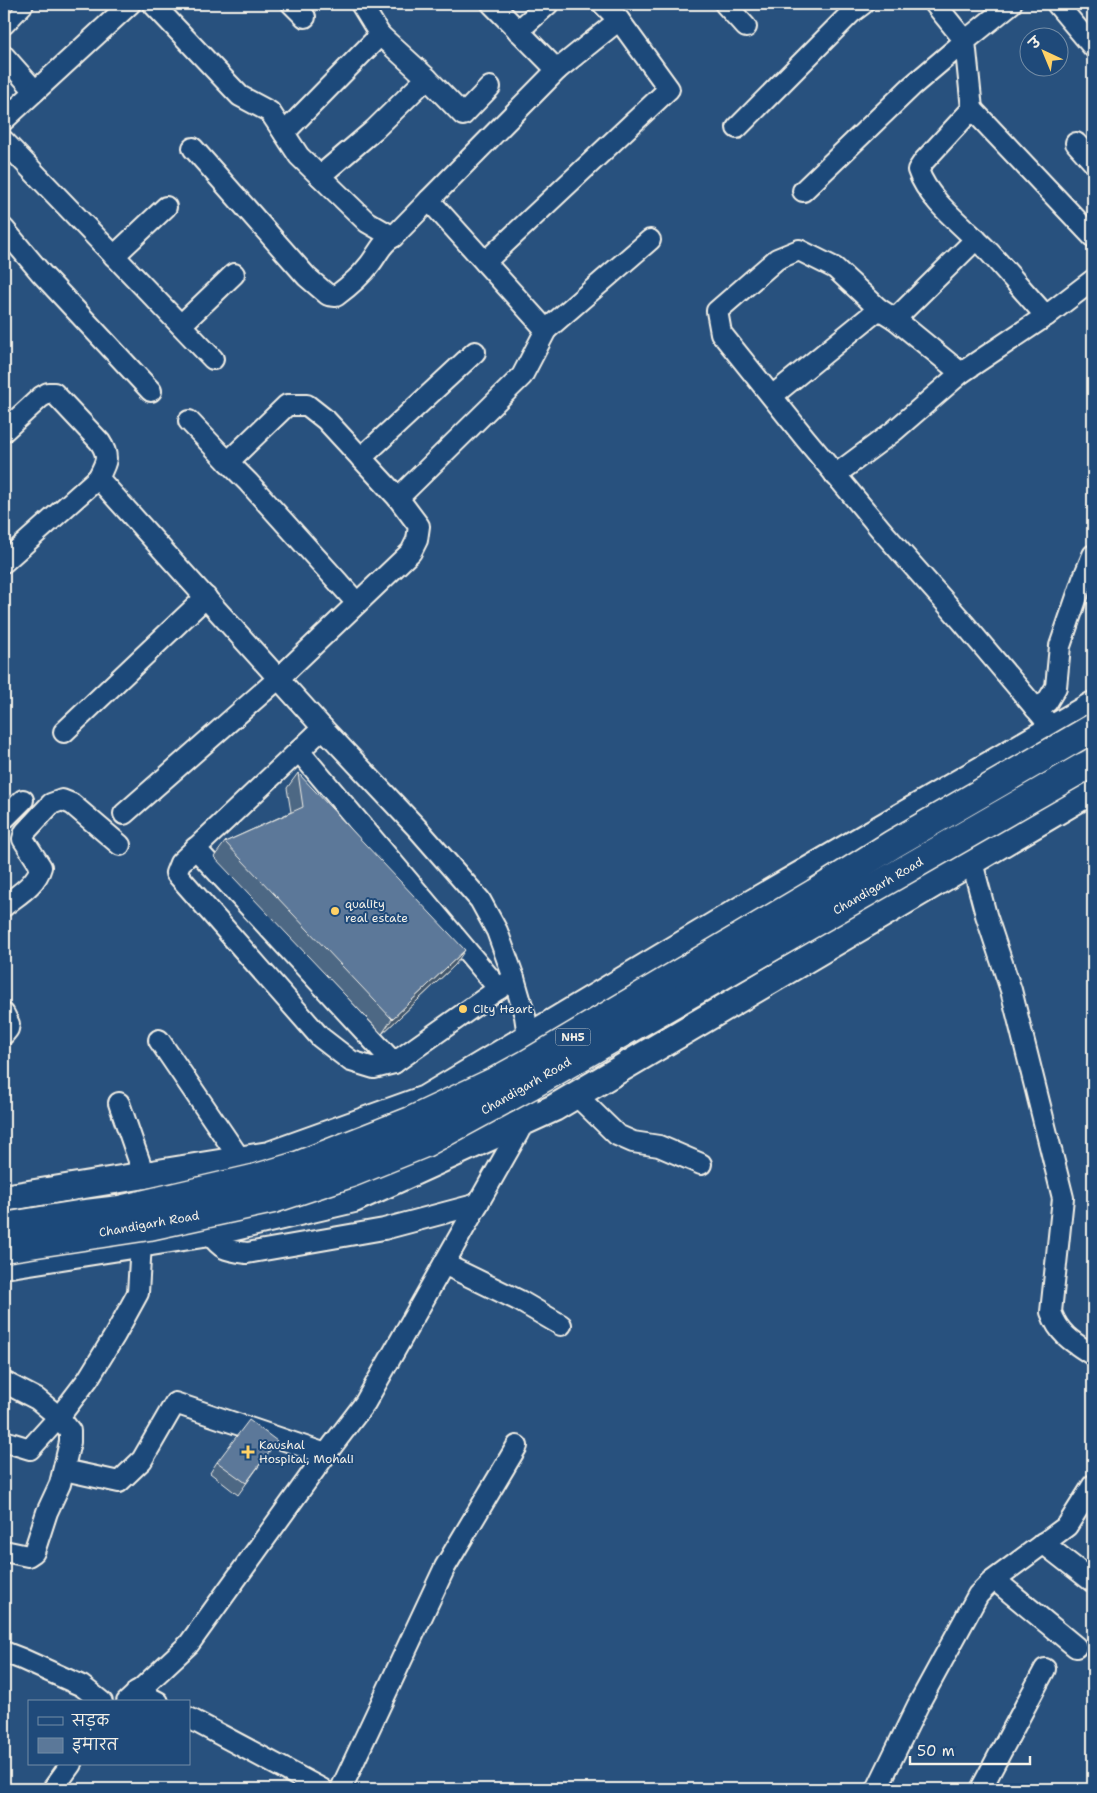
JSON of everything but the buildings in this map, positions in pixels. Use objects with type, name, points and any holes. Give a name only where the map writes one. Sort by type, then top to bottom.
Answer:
[{"type":"highway","name":"NH5","points":[[4,1227],[120,1210],[253,1179],[297,1166],[411,1121],[494,1082],[544,1054],[815,893],[893,844],[1093,728]]},
{"type":"highway","name":"Chandigarh Road","points":[[4,1248],[149,1226],[273,1199],[351,1173],[425,1143],[1088,778]]},
{"type":"main road","points":[[4,1198],[269,1155],[425,1099],[752,903],[1093,705]]},
{"type":"main road","points":[[4,1265],[209,1232],[354,1199],[577,1096],[972,862],[1088,778]]},
{"type":"street","points":[[4,24],[23,4]]},
{"type":"street","points":[[4,120],[130,4]]},
{"type":"street","points":[[153,4],[240,96],[270,112],[299,156],[367,222],[393,237]]},
{"type":"street","points":[[361,4],[380,35],[427,78],[463,115],[490,87]]},
{"type":"street","points":[[492,4],[557,70]]},
{"type":"street","points":[[518,31],[548,4]]},
{"type":"street","points":[[485,262],[669,89],[619,20],[603,4]]},
{"type":"street","points":[[725,4],[746,27]]},
{"type":"street","points":[[737,128],[863,4]]},
{"type":"street","points":[[934,4],[965,41],[972,109],[1093,237]]},
{"type":"street","points":[[803,191],[912,86],[1011,4]]},
{"type":"street","points":[[1057,4],[1093,47]]},
{"type":"street","points":[[193,148],[307,277],[328,295],[336,296],[349,286],[369,265],[386,240],[393,237],[557,70],[619,20]]},
{"type":"street","points":[[284,133],[380,35]]},
{"type":"street","points":[[4,56],[34,91]]},
{"type":"street","points":[[320,176],[374,130],[427,78]]},
{"type":"street","points":[[972,109],[924,161],[918,170],[922,182],[1046,316]]},
{"type":"street","points":[[4,141],[213,359]]},
{"type":"street","points":[[1076,143],[1093,162]]},
{"type":"street","points":[[429,200],[546,330]]},
{"type":"street","points":[[114,256],[166,207]]},
{"type":"street","points":[[4,229],[41,273],[151,391]]},
{"type":"street","points":[[772,396],[887,314],[976,239]]},
{"type":"street","points":[[398,498],[522,376],[546,330],[650,240]]},
{"type":"street","points":[[961,373],[887,314],[835,268],[798,250],[777,259],[717,311],[721,332],[835,475],[1053,729]]},
{"type":"street","points":[[180,325],[234,274]]},
{"type":"street","points":[[835,475],[894,431],[961,373],[1092,284]]},
{"type":"street","points":[[362,458],[475,352]]},
{"type":"street","points":[[4,431],[41,397],[54,394],[100,442],[105,450],[105,465],[98,478],[4,562]]},
{"type":"street","points":[[124,814],[279,678],[411,552],[417,540],[419,526],[398,498],[326,420],[307,406],[287,405],[228,462]]},
{"type":"street","points":[[189,421],[254,489],[357,603]]},
{"type":"street","points":[[98,478],[323,728],[417,828],[480,900],[497,931],[507,984],[530,1036],[532,1074],[524,1121],[365,1403],[326,1454],[190,1644],[132,1696]]},
{"type":"street","points":[[1035,708],[1047,702],[1056,687],[1060,646],[1093,555]]},
{"type":"street","points":[[64,732],[206,597]]},
{"type":"street","points":[[323,728],[195,848],[180,863],[176,873],[320,1037],[351,1061],[374,1068],[394,1063],[507,984]]},
{"type":"street","points":[[299,751],[507,984]]},
{"type":"street","points":[[4,819],[23,800]]},
{"type":"street","points":[[4,906],[39,875],[42,867],[23,839],[25,832],[51,804],[62,800],[72,804],[120,845]]},
{"type":"street","points":[[195,848],[394,1063]]},
{"type":"street","points":[[972,862],[986,915],[1011,990],[1063,1198],[1051,1312],[1055,1324],[1062,1333],[1093,1355]]},
{"type":"street","points":[[4,1014],[9,1024],[8,1030],[4,1034]]},
{"type":"street","points":[[159,1040],[240,1160]]},
{"type":"street","points":[[577,1096],[617,1135],[633,1142],[659,1146],[701,1164]]},
{"type":"street","points":[[119,1103],[144,1175]]},
{"type":"street","points":[[209,1232],[220,1246],[230,1251],[247,1253],[384,1229],[478,1204]]},
{"type":"street","points":[[4,1441],[30,1449],[59,1417],[88,1379],[138,1293],[140,1243]]},
{"type":"street","points":[[444,1264],[520,1301],[561,1325]]},
{"type":"street","points":[[4,1382],[37,1399],[59,1417],[70,1431],[70,1442],[64,1470],[34,1552],[28,1556],[4,1551]]},
{"type":"street","points":[[64,1470],[119,1482],[142,1460],[175,1404],[326,1454]]},
{"type":"street","points":[[341,1789],[445,1567],[517,1446]]},
{"type":"street","points":[[877,1789],[918,1705],[978,1595],[1067,1526],[1091,1493]]},
{"type":"street","points":[[1044,1543],[1093,1582]]},
{"type":"street","points":[[995,1580],[1076,1647]]},
{"type":"street","points":[[4,1652],[82,1686],[100,1700]]},
{"type":"street","points":[[981,1789],[1045,1669]]},
{"type":"street","points":[[132,1696],[149,1700]]},
{"type":"street","points":[[190,1719],[322,1789]]},
{"type":"street","points":[[53,1789],[70,1766]]},
{"type":"place","name":"quality real estate","points":[[335,911]]},
{"type":"place","name":"City Heart","points":[[463,1009]]},
{"type":"place","name":"Kaushal Hospital, Mohali","points":[[248,1452]]}]
